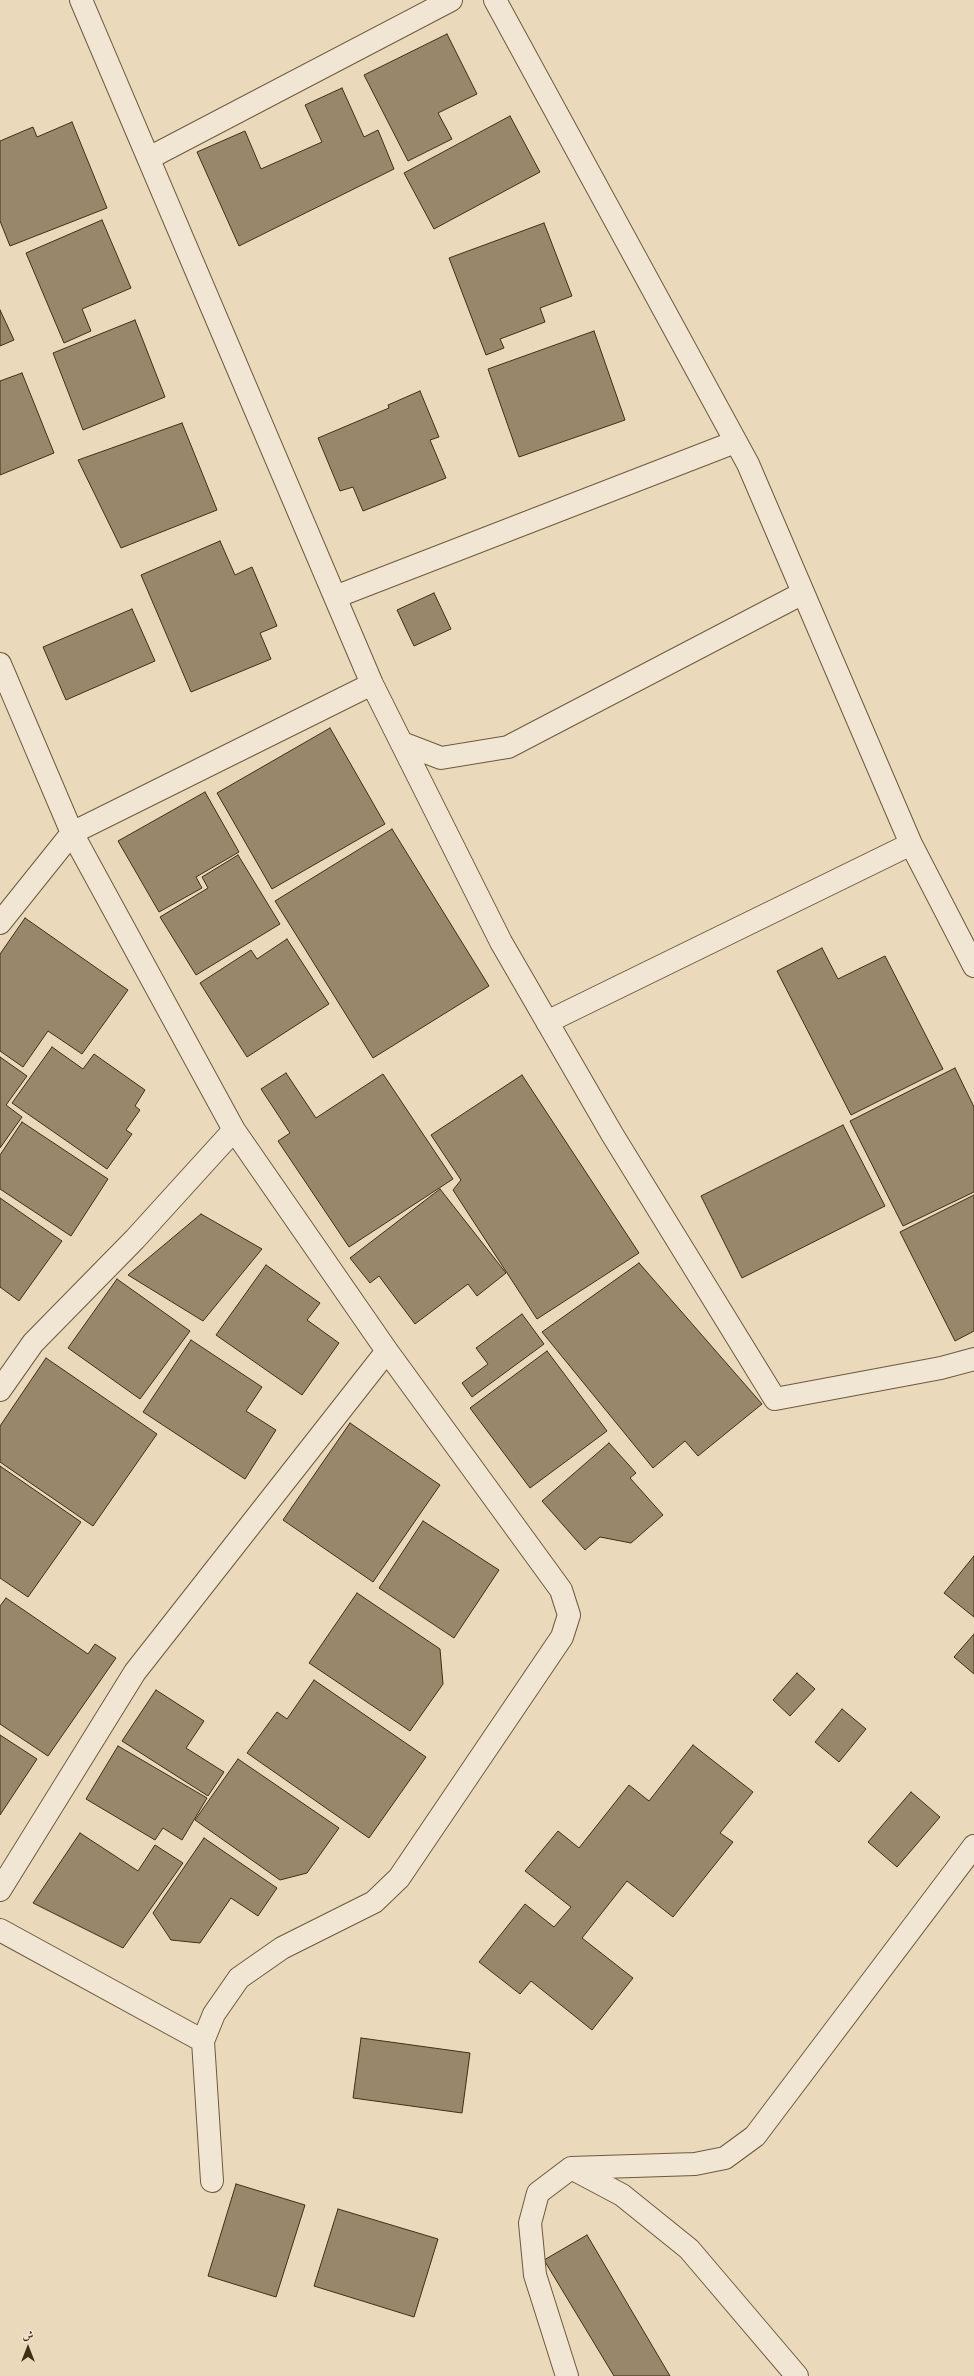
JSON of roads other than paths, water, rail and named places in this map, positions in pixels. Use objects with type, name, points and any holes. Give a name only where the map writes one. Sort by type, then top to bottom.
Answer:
[{"type":"street","points":[[81,0],[372,684],[501,942],[616,1141],[775,1399],[941,1368],[974,1359]]},
{"type":"street","points":[[149,158],[451,0]]},
{"type":"street","points":[[495,0],[748,464],[911,844],[974,966]]},
{"type":"street","points":[[335,597],[736,442]]},
{"type":"street","points":[[402,743],[441,758],[508,747],[803,593]]},
{"type":"street","points":[[0,664],[72,833],[234,1130],[387,1351],[561,1590],[568,1615],[562,1637],[399,1878],[374,1902],[282,1948],[239,1978],[214,2014],[203,2041],[212,2181]]},
{"type":"street","points":[[0,923],[72,833],[372,684]]},
{"type":"street","points":[[547,1022],[911,844]]},
{"type":"street","points":[[0,1390],[33,1343],[135,1239],[234,1130]]},
{"type":"street","points":[[0,1890],[134,1672],[387,1351]]},
{"type":"street","points":[[567,2376],[535,2275],[530,2223],[538,2193],[571,2168],[695,2164],[725,2158],[755,2136],[974,1846]]},
{"type":"street","points":[[0,1930],[203,2041]]},
{"type":"street","points":[[571,2168],[622,2195],[689,2249],[797,2376]]}]
